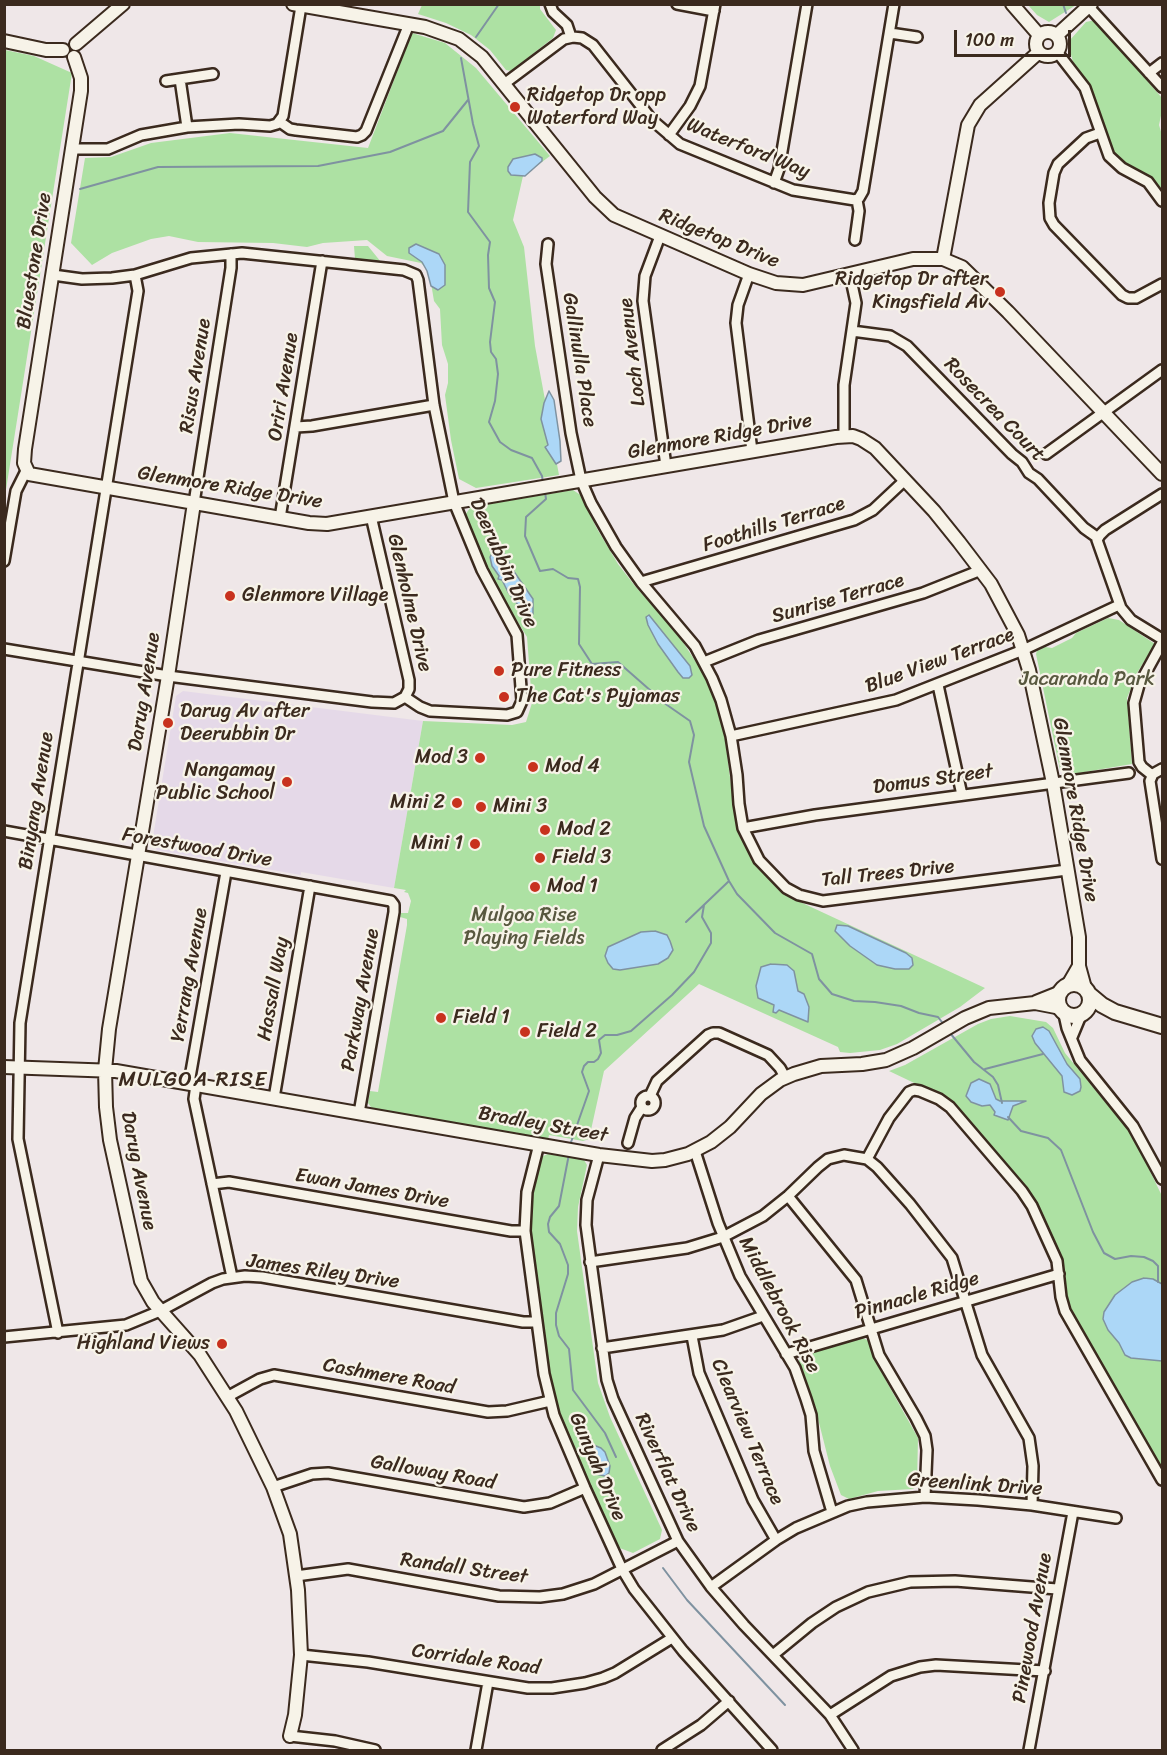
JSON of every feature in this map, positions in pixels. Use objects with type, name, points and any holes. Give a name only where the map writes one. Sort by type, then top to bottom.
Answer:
[{"type":"main road","points":[[1086,1001],[1073,1015],[1062,1009],[1059,1000],[1064,989],[1077,984],[1086,1001],[1140,1026],[1162,1031]]},
{"type":"main road","points":[[1086,1001],[1162,1026]]},
{"type":"street","points":[[4,41],[46,50],[71,51],[123,4]]},
{"type":"street","points":[[504,84],[560,42],[571,37],[567,25],[553,12],[550,4]]},
{"type":"street","points":[[669,135],[690,106],[698,90],[714,8],[677,4]]},
{"type":"street","points":[[774,183],[779,169],[807,4]]},
{"type":"street","points":[[855,240],[859,211],[857,200],[862,191],[894,4]]},
{"type":"street","points":[[1012,4],[1039,35]]},
{"type":"street","points":[[72,149],[108,149],[141,135],[187,127],[239,124],[270,126],[280,122],[283,116],[297,5]]},
{"type":"street","name":"Ridgetop Drive","points":[[297,5],[409,24],[442,32],[459,39],[482,57],[600,203],[619,218],[749,274],[776,283],[797,286],[914,259],[944,259],[969,272],[1162,474]]},
{"type":"street","points":[[1057,35],[1090,6],[1162,87]]},
{"type":"street","points":[[280,122],[296,130],[357,137],[362,135],[366,131],[409,24]]},
{"type":"street","points":[[1039,52],[1036,42],[1039,35],[1046,32],[1057,35]]},
{"type":"street","points":[[890,33],[917,37]]},
{"type":"street","points":[[1039,52],[1050,56],[1057,52],[1060,45],[1057,35]]},
{"type":"street","name":"Waterford Way","points":[[571,37],[582,38],[592,45],[652,120],[669,135],[690,148],[798,191],[849,201],[857,200]]},
{"type":"street","name":"Bluestone Drive","points":[[26,471],[25,449],[81,78],[71,51]]},
{"type":"street","points":[[944,259],[968,125],[980,105],[1039,52]]},
{"type":"street","points":[[1057,52],[1084,85],[1107,153],[1122,168],[1145,180],[1162,201]]},
{"type":"street","points":[[1149,73],[1162,63]]},
{"type":"street","points":[[166,81],[213,74]]},
{"type":"street","points":[[180,79],[187,127]]},
{"type":"street","points":[[1100,133],[1084,139],[1058,164],[1054,173],[1048,206],[1050,218],[1054,225],[1122,295],[1136,298],[1162,284]]},
{"type":"street","name":"Loch Avenue","points":[[660,236],[646,272],[643,301],[666,466]]},
{"type":"street","name":"Gallinulla Place","points":[[548,244],[546,264],[571,433],[581,480]]},
{"type":"street","name":"Deerubbin Drive","points":[[53,275],[101,279],[135,274],[191,258],[231,254],[322,261],[407,271],[416,275],[434,405],[454,502],[482,570],[518,635],[522,704],[519,710],[511,715],[438,712],[420,707],[405,697]]},
{"type":"street","name":"Risus Avenue","points":[[194,503],[231,268],[231,254]]},
{"type":"street","name":"Oriri Avenue","points":[[280,518],[322,261]]},
{"type":"street","name":"Binyang Avenue","points":[[58,1333],[17,1127],[22,1002],[138,291],[135,274]]},
{"type":"street","points":[[749,274],[738,305],[736,328],[752,451]]},
{"type":"street","points":[[844,436],[844,385],[856,303],[850,275]]},
{"type":"street","name":"Rosecrea Court","points":[[852,331],[890,336],[907,346],[1022,462],[1029,473],[1038,479],[1084,528],[1098,538]]},
{"type":"street","points":[[1046,454],[1162,370]]},
{"type":"street","points":[[296,427],[434,405]]},
{"type":"street","name":"Glenmore Ridge Drive","points":[[26,471],[33,476],[327,524],[844,436],[861,439],[869,443],[934,511],[981,570],[1007,612],[1023,650],[1053,783],[1080,945],[1079,966],[1086,1001]]},
{"type":"street","points":[[4,561],[16,491],[26,471]]},
{"type":"street","name":"Tall Trees Drive","points":[[581,480],[608,534],[641,582],[680,628],[704,662],[721,700],[731,736],[737,775],[738,804],[743,828],[759,860],[777,880],[799,895],[823,901],[1067,870]]},
{"type":"street","name":"Foothills Terrace","points":[[641,582],[854,520],[873,510],[905,480]]},
{"type":"street","points":[[1162,494],[1105,530],[1098,538],[1098,546],[1119,605],[1129,618],[1162,641],[1139,685],[1134,703],[1139,762],[1151,780],[1162,859]]},
{"type":"street","name":"Darug Avenue","points":[[194,503],[168,676],[109,1029],[105,1070],[106,1107],[110,1140],[137,1266],[144,1288],[160,1311],[200,1355],[242,1422],[273,1487],[290,1534],[296,1576],[301,1655],[295,1715],[290,1736]]},
{"type":"street","name":"Glenholme Drive","points":[[371,516],[410,680],[410,689],[405,697]]},
{"type":"street","name":"Sunrise Terrace","points":[[704,662],[759,640],[923,593],[981,570]]},
{"type":"street","name":"Blue View Terrace","points":[[731,736],[896,700],[1023,650],[1119,605]]},
{"type":"street","points":[[4,649],[168,676],[379,703],[394,703],[405,697]]},
{"type":"street","points":[[938,685],[962,795]]},
{"type":"street","points":[[1151,780],[1162,769]]},
{"type":"street","name":"Domus Street","points":[[743,828],[815,815],[1129,773]]},
{"type":"street","name":"Forestwood Drive","points":[[4,831],[384,899]]},
{"type":"street","name":"Yerrang Avenue","points":[[226,872],[193,1084],[194,1099],[232,1277]]},
{"type":"street","name":"Hassall Way","points":[[274,1098],[310,886]]},
{"type":"street","name":"Parkway Avenue","points":[[359,1113],[394,912],[393,903],[384,899]]},
{"type":"street","points":[[1064,989],[1079,966]]},
{"type":"street","name":"Bradley Street","points":[[1035,1003],[1064,989]]},
{"type":"street","points":[[1072,1037],[1086,1001]]},
{"type":"street","name":"Bradley Street","points":[[4,1067],[105,1070],[599,1155],[652,1161],[665,1160],[695,1151],[719,1136],[761,1094],[785,1077],[815,1067],[886,1060],[904,1053],[955,1023],[989,1008],[1035,1003],[1062,1009]]},
{"type":"street","points":[[1062,1009],[1066,1027],[1080,1060],[1133,1126],[1162,1179]]},
{"type":"street","points":[[628,1143],[635,1118],[642,1107],[642,1098],[650,1096],[657,1081],[713,1033],[719,1033],[768,1055],[785,1077]]},
{"type":"street","points":[[867,1159],[889,1118],[909,1092],[920,1091],[942,1101],[952,1109],[1028,1200],[1055,1254],[1061,1297],[1068,1317],[1162,1480]]},
{"type":"street","name":"Gunyah Drive","points":[[539,1144],[527,1192],[525,1230],[544,1374],[550,1401],[585,1488],[622,1569],[634,1589],[672,1638],[772,1750]]},
{"type":"street","name":"Middlebrook Rise","points":[[695,1151],[723,1237],[740,1276],[795,1368],[809,1407],[814,1451],[832,1512]]},
{"type":"street","name":"Riverflat Drive","points":[[599,1155],[585,1210],[602,1348],[607,1380],[613,1398],[678,1541],[711,1587],[830,1715],[853,1750]]},
{"type":"street","points":[[590,1262],[687,1248],[723,1237],[763,1216],[818,1167],[833,1157],[850,1155],[867,1159],[878,1167],[947,1250],[954,1263],[982,1355],[1029,1438],[1033,1466],[1032,1505]]},
{"type":"street","name":"Ewan James Drive","points":[[212,1184],[229,1182],[511,1231],[525,1230]]},
{"type":"street","points":[[788,1196],[856,1280],[879,1355],[924,1436],[927,1450],[925,1497]]},
{"type":"street","name":"Pinnacle Ridge","points":[[786,1354],[1059,1274]]},
{"type":"street","name":"James Riley Drive","points":[[4,1337],[119,1327],[138,1322],[212,1284],[232,1277],[262,1277],[523,1322],[537,1322]]},
{"type":"street","points":[[602,1348],[723,1330],[764,1316]]},
{"type":"street","name":"Clearview Terrace","points":[[692,1336],[699,1373],[749,1491],[776,1540]]},
{"type":"street","name":"Cashmere Road","points":[[227,1397],[260,1379],[274,1376],[488,1412],[507,1411],[550,1401]]},
{"type":"street","name":"Galloway Road","points":[[273,1487],[312,1474],[328,1473],[524,1507],[550,1503],[585,1488]]},
{"type":"street","name":"Greenlink Drive","points":[[711,1587],[796,1528],[832,1512],[867,1502],[925,1497],[1032,1505],[1116,1518]]},
{"type":"street","name":"Pinewood Avenue","points":[[1029,1750],[1045,1671],[1057,1588],[1073,1512]]},
{"type":"street","points":[[622,1569],[678,1541]]},
{"type":"street","name":"Randall Street","points":[[296,1576],[348,1569],[499,1596],[529,1598],[574,1591],[594,1584],[622,1569]]},
{"type":"street","points":[[773,1655],[812,1623],[836,1607],[868,1592],[910,1582],[944,1581],[1057,1588]]},
{"type":"street","name":"Corridale Road","points":[[301,1655],[368,1662],[540,1689],[585,1683],[615,1673],[672,1638]]},
{"type":"street","points":[[830,1715],[891,1676],[920,1667],[936,1665],[1045,1671]]},
{"type":"street","points":[[476,1750],[488,1682]]},
{"type":"street","points":[[662,1750],[690,1734],[729,1701]]},
{"type":"street","points":[[290,1736],[335,1741],[375,1750]]},
{"type":"shaded area","name":"Nangamay Public School","points":[[183,691],[423,721],[394,888],[301,872],[301,875],[157,850],[152,843],[176,696]]},
{"type":"green space","points":[[422,5],[540,5],[540,9],[556,30],[553,38],[511,71],[506,70],[490,50],[471,35],[446,23],[418,14]]},
{"type":"green space","points":[[1028,5],[1076,5],[1049,22],[1037,15]]},
{"type":"green space","points":[[1095,20],[1162,98],[1159,125],[1162,135],[1162,195],[1148,177],[1125,165],[1114,155],[1089,87],[1073,62],[1069,47],[1070,40],[1086,22]]},
{"type":"green space","points":[[412,33],[445,43],[476,68],[550,156],[523,176],[513,220],[524,247],[535,346],[559,475],[476,488],[459,479],[445,395],[448,383],[448,364],[442,345],[440,309],[434,301],[429,271],[421,263],[387,256],[367,240],[323,243],[307,247],[273,243],[198,242],[169,236],[151,239],[112,253],[92,265],[71,243],[85,158],[111,157],[151,143],[230,133],[368,148]]},
{"type":"green space","points":[[5,50],[34,56],[72,73],[5,496]]},
{"type":"green space","points":[[354,246],[368,246],[381,262],[355,259]]},
{"type":"green space","name":"Mulgoa Rise Playing Fields","points":[[573,490],[582,496],[596,527],[618,564],[677,633],[703,673],[714,698],[724,732],[736,822],[745,847],[759,869],[777,887],[796,900],[985,988],[960,1007],[897,1044],[880,1050],[850,1053],[840,1052],[838,1047],[699,984],[604,1071],[589,1139],[583,1141],[549,1135],[548,1140],[522,1136],[518,1133],[373,1110],[368,1103],[370,1091],[378,1092],[407,925],[407,919],[400,917],[401,913],[408,913],[411,901],[408,893],[404,892],[406,890],[394,888],[423,721],[512,725],[526,722],[532,703],[527,637],[495,585],[465,515],[470,508],[476,506]]},
{"type":"green space","name":"Jacaranda Park","points":[[1108,618],[1119,620],[1155,644],[1137,673],[1127,698],[1132,764],[1067,775],[1060,770],[1036,654],[1045,647],[1052,648],[1072,638],[1076,633]]},
{"type":"green space","points":[[1010,1016],[1046,1022],[1053,1028],[1065,1053],[1133,1136],[1162,1196],[1162,1470],[1071,1312],[1059,1251],[1032,1195],[950,1100],[889,1071],[905,1065],[978,1024]]},
{"type":"green space","points":[[548,1154],[584,1160],[587,1165],[578,1207],[577,1231],[598,1383],[610,1417],[662,1530],[660,1539],[633,1553],[617,1547],[562,1423],[553,1393],[530,1230],[534,1185],[541,1157]]},
{"type":"green space","points":[[863,1338],[869,1341],[874,1359],[918,1438],[917,1485],[913,1489],[878,1491],[849,1499],[841,1495],[830,1466],[814,1403],[798,1363],[801,1356]]},
{"type":"water","points":[[535,154],[542,158],[542,161],[525,176],[511,175],[508,171],[513,159]]},
{"type":"water","points":[[416,244],[439,254],[445,265],[445,285],[438,290],[431,286],[422,262],[409,253],[409,248]]},
{"type":"water","points":[[549,391],[554,400],[560,441],[561,461],[556,464],[545,447],[548,445],[541,419]]},
{"type":"water","points":[[494,550],[503,551],[533,599],[533,614],[525,614],[502,580],[498,579],[499,576],[492,566],[490,557]]},
{"type":"water","points":[[649,615],[690,666],[692,675],[689,678],[683,678],[658,644],[648,625],[646,617]]},
{"type":"water","points":[[837,925],[848,926],[906,953],[912,958],[913,965],[909,969],[895,969],[877,965],[850,946],[835,931]]},
{"type":"water","points":[[655,931],[667,935],[670,941],[673,950],[668,958],[658,964],[620,970],[613,969],[608,963],[605,956],[608,947],[641,932]]},
{"type":"water","points":[[771,964],[787,965],[794,971],[798,991],[804,994],[809,1007],[808,1022],[779,1010],[776,1013],[773,1012],[774,1005],[758,998],[756,986],[761,967]]},
{"type":"water","points":[[1043,1027],[1049,1031],[1067,1064],[1080,1079],[1080,1091],[1072,1095],[1064,1092],[1062,1076],[1032,1036],[1036,1029]]},
{"type":"water","points":[[979,1079],[990,1084],[996,1099],[1000,1101],[1026,1101],[1013,1106],[1008,1120],[994,1115],[995,1112],[990,1105],[982,1106],[971,1102],[966,1096],[971,1083]]},
{"type":"water","points":[[1144,1278],[1153,1279],[1162,1284],[1162,1361],[1131,1358],[1125,1355],[1103,1319],[1104,1312],[1115,1295],[1132,1282]]},
{"type":"water","points":[[573,1422],[579,1427],[586,1442],[605,1452],[610,1466],[609,1473],[605,1476],[596,1474],[592,1470]]},
{"type":"waterway","points":[[476,37],[499,4]]},
{"type":"waterway","points":[[1063,4],[1066,13]]},
{"type":"waterway","points":[[461,58],[479,146],[470,162],[468,212],[490,242],[489,288],[495,302],[490,342],[498,374],[495,401],[489,422],[500,442],[511,450],[532,458],[542,476],[543,483]]},
{"type":"waterway","points":[[80,189],[158,167],[318,166],[390,152],[443,131],[468,100]]},
{"type":"waterway","points":[[545,492],[546,499],[526,517],[525,536],[540,571],[553,569],[568,578],[578,579],[580,587],[579,644],[592,664],[618,662],[667,705],[690,721],[694,735],[689,762],[704,826],[737,894],[775,933],[812,954],[819,979],[832,994],[854,1001],[901,1006],[938,1017],[945,1026]]},
{"type":"waterway","points":[[686,922],[729,881]]},
{"type":"waterway","points":[[570,1145],[589,1091],[582,1072],[584,1066],[598,1059],[601,1053],[599,1040],[605,1035],[617,1035],[631,1031],[694,972],[711,943],[711,933],[702,917],[704,905]]},
{"type":"waterway","points":[[950,1033],[974,1062],[993,1077],[998,1085],[1002,1103]]},
{"type":"waterway","points":[[985,1069],[1043,1054]]},
{"type":"waterway","points":[[1008,1117],[1021,1131],[1048,1138],[1061,1150],[1093,1232],[1104,1253],[1115,1259],[1131,1256],[1144,1257],[1153,1261],[1158,1266],[1158,1282]]},
{"type":"waterway","points":[[569,1154],[559,1206],[550,1217],[548,1224],[549,1232],[560,1244],[568,1265],[568,1274],[556,1313],[556,1325],[559,1336],[569,1349],[573,1390],[605,1433],[616,1457]]},
{"type":"waterway","points":[[663,1568],[687,1600],[785,1705]]},
{"type":"place","name":"Ridgetop Dr opp Waterford Way","points":[[515,107]]},
{"type":"place","name":"Ridgetop Dr after Kingsfield Av","points":[[1000,292]]},
{"type":"place","name":"Glenmore Village","points":[[230,596]]},
{"type":"place","name":"Pure Fitness","points":[[499,671]]},
{"type":"place","name":"The Cat's Pyjamas","points":[[504,697]]},
{"type":"place","name":"Darug Av after Deerubbin Dr","points":[[168,723]]},
{"type":"place","name":"Mod 3","points":[[480,758]]},
{"type":"place","name":"Mod 4","points":[[533,767]]},
{"type":"place","name":"Nangamay Public School","points":[[287,782]]},
{"type":"place","name":"Mini 2","points":[[457,803]]},
{"type":"place","name":"Mini 3","points":[[481,807]]},
{"type":"place","name":"Mod 2","points":[[545,830]]},
{"type":"place","name":"Mini 1","points":[[475,844]]},
{"type":"place","name":"Field 3","points":[[540,858]]},
{"type":"place","name":"Mod 1","points":[[535,887]]},
{"type":"place","name":"Field 1","points":[[441,1018]]},
{"type":"place","name":"Field 2","points":[[525,1032]]},
{"type":"place","name":"Highland Views","points":[[222,1344]]},
{"type":"district","name":"MULGOA RISE","points":[[193,1081]]}]
